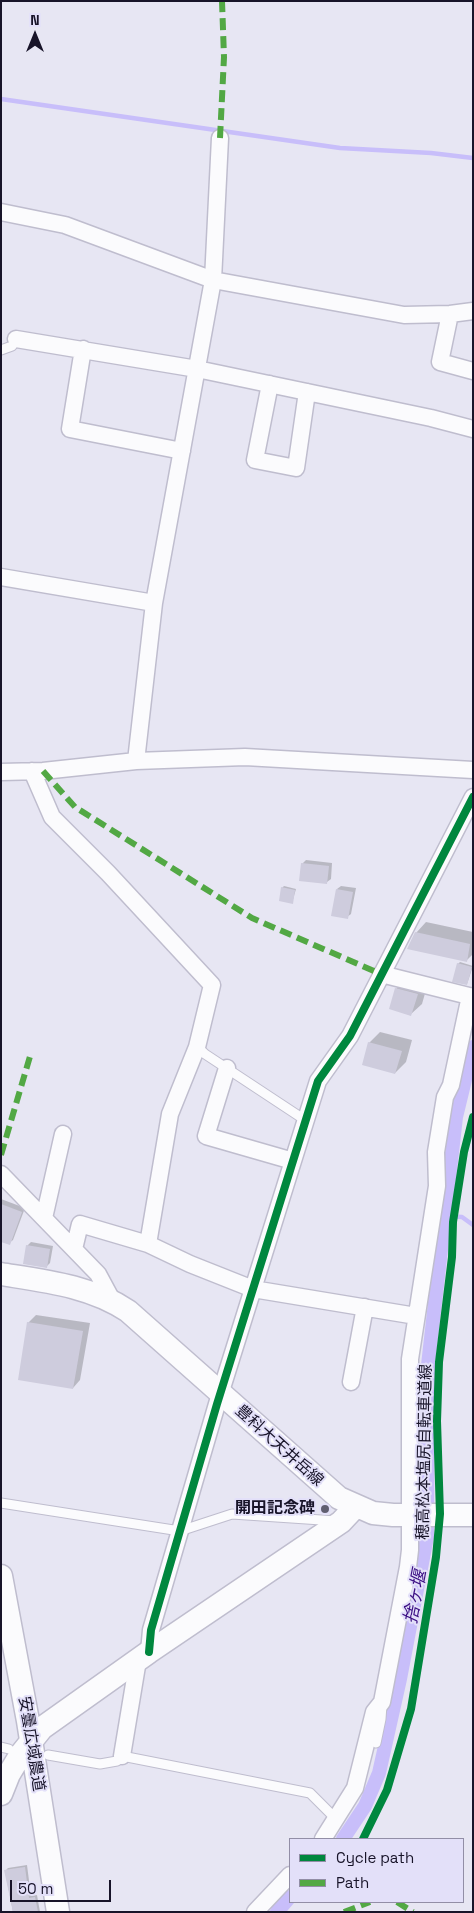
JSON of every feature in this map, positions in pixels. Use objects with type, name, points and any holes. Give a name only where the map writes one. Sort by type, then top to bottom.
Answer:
[{"type":"street","points":[[136,761],[154,603],[213,280],[220,138]]},
{"type":"street","points":[[1,212],[65,225],[213,280],[404,315],[450,314],[473,311]]},
{"type":"street","points":[[450,314],[440,362],[473,371]]},
{"type":"street","points":[[16,339],[197,369],[431,418],[473,429]]},
{"type":"street","points":[[83,350],[70,430],[182,451]]},
{"type":"street","points":[[270,384],[255,460],[296,468],[307,392]]},
{"type":"street","points":[[1,577],[154,603]]},
{"type":"street","points":[[1,772],[32,771],[136,761],[245,757],[473,770]]},
{"type":"street","points":[[32,771],[52,817],[108,873],[212,985],[197,1046],[170,1114],[148,1244]]},
{"type":"street","points":[[122,1756],[143,1656],[221,1394],[318,1081],[350,1036],[473,797]]},
{"type":"street","points":[[324,1838],[355,1788],[374,1712],[382,1702],[420,1514],[410,1359],[437,1186],[436,1152],[445,1097],[451,1085],[471,997],[382,974]]},
{"type":"street","points":[[226,1068],[206,1136],[293,1161]]},
{"type":"street","points":[[44,1218],[63,1134]]},
{"type":"street","points":[[1,1174],[98,1274],[112,1300]]},
{"type":"street","points":[[74,1249],[80,1224],[148,1244],[190,1264],[253,1289],[416,1316]]},
{"type":"street","name":"豊科大天井岳線","points":[[1,1274],[39,1280],[85,1291],[112,1300],[128,1311],[339,1498],[349,1514],[373,1512],[473,1516]]},
{"type":"street","points":[[351,1382],[365,1307]]},
{"type":"street","points":[[1,1794],[9,1774],[31,1740],[51,1721],[349,1514]]},
{"type":"street","name":"安曇広域農道","points":[[1,1576],[7,1640],[31,1740],[58,1912]]},
{"type":"street","points":[[255,1912],[289,1876]]},
{"type":"lane","points":[[1,350],[12,346],[16,339]]},
{"type":"lane","points":[[197,1046],[226,1068],[305,1120]]},
{"type":"lane","points":[[1,1503],[180,1531],[232,1514],[330,1519],[349,1514]]},
{"type":"lane","points":[[376,1743],[382,1719],[382,1702]]},
{"type":"lane","points":[[48,1755],[100,1764],[117,1761],[122,1756],[310,1793],[336,1819]]},
{"type":"building","points":[[301,863],[329,866],[327,884],[299,881]]},
{"type":"building","points":[[281,887],[295,890],[293,904],[279,901]]},
{"type":"building","points":[[336,889],[353,892],[348,919],[331,916]]},
{"type":"building","points":[[415,932],[470,944],[467,962],[407,949]]},
{"type":"building","points":[[457,963],[472,967],[467,985],[452,982]]},
{"type":"building","points":[[395,988],[418,994],[411,1016],[389,1009]]},
{"type":"building","points":[[368,1042],[402,1051],[395,1074],[362,1065]]},
{"type":"building","points":[[1,1204],[22,1212],[10,1245],[1,1242]]},
{"type":"building","points":[[26,1245],[50,1249],[47,1268],[23,1264]]},
{"type":"building","points":[[27,1322],[83,1331],[73,1389],[18,1380]]},
{"type":"building","points":[[25,1867],[29,1898],[35,1897],[38,1912],[13,1912],[4,1870]]},
{"type":"waterway","points":[[1,99],[340,148],[431,153],[473,158]]},
{"type":"waterway","name":"捨ヶ堰","points":[[344,1838],[365,1806],[379,1773],[400,1679],[427,1537],[428,1365],[456,1117],[473,1047]]},
{"type":"waterway","points":[[445,1216],[462,1217],[473,1225]]},
{"type":"waterway","name":"捨ヶ堰","points":[[277,1912],[289,1898]]},
{"type":"marked path","points":[[220,138],[224,57],[222,1]]},
{"type":"marked path","points":[[43,771],[75,807],[252,918],[381,974]]},
{"type":"marked path","points":[[1,1155],[31,1053]]},
{"type":"marked path","points":[[344,1912],[367,1903]]},
{"type":"marked path","points":[[399,1903],[413,1912]]},
{"type":"cycle path","points":[[149,1652],[151,1630],[217,1404],[318,1081],[350,1036],[473,797]]},
{"type":"cycle path","name":"穂高松本塩尻自転車道線","points":[[363,1838],[387,1790],[411,1709],[436,1557],[440,1514],[437,1421],[439,1362],[452,1257],[453,1222],[464,1152],[473,1117]]},
{"type":"place","name":"開田記念碑","points":[[325,1509]]}]
